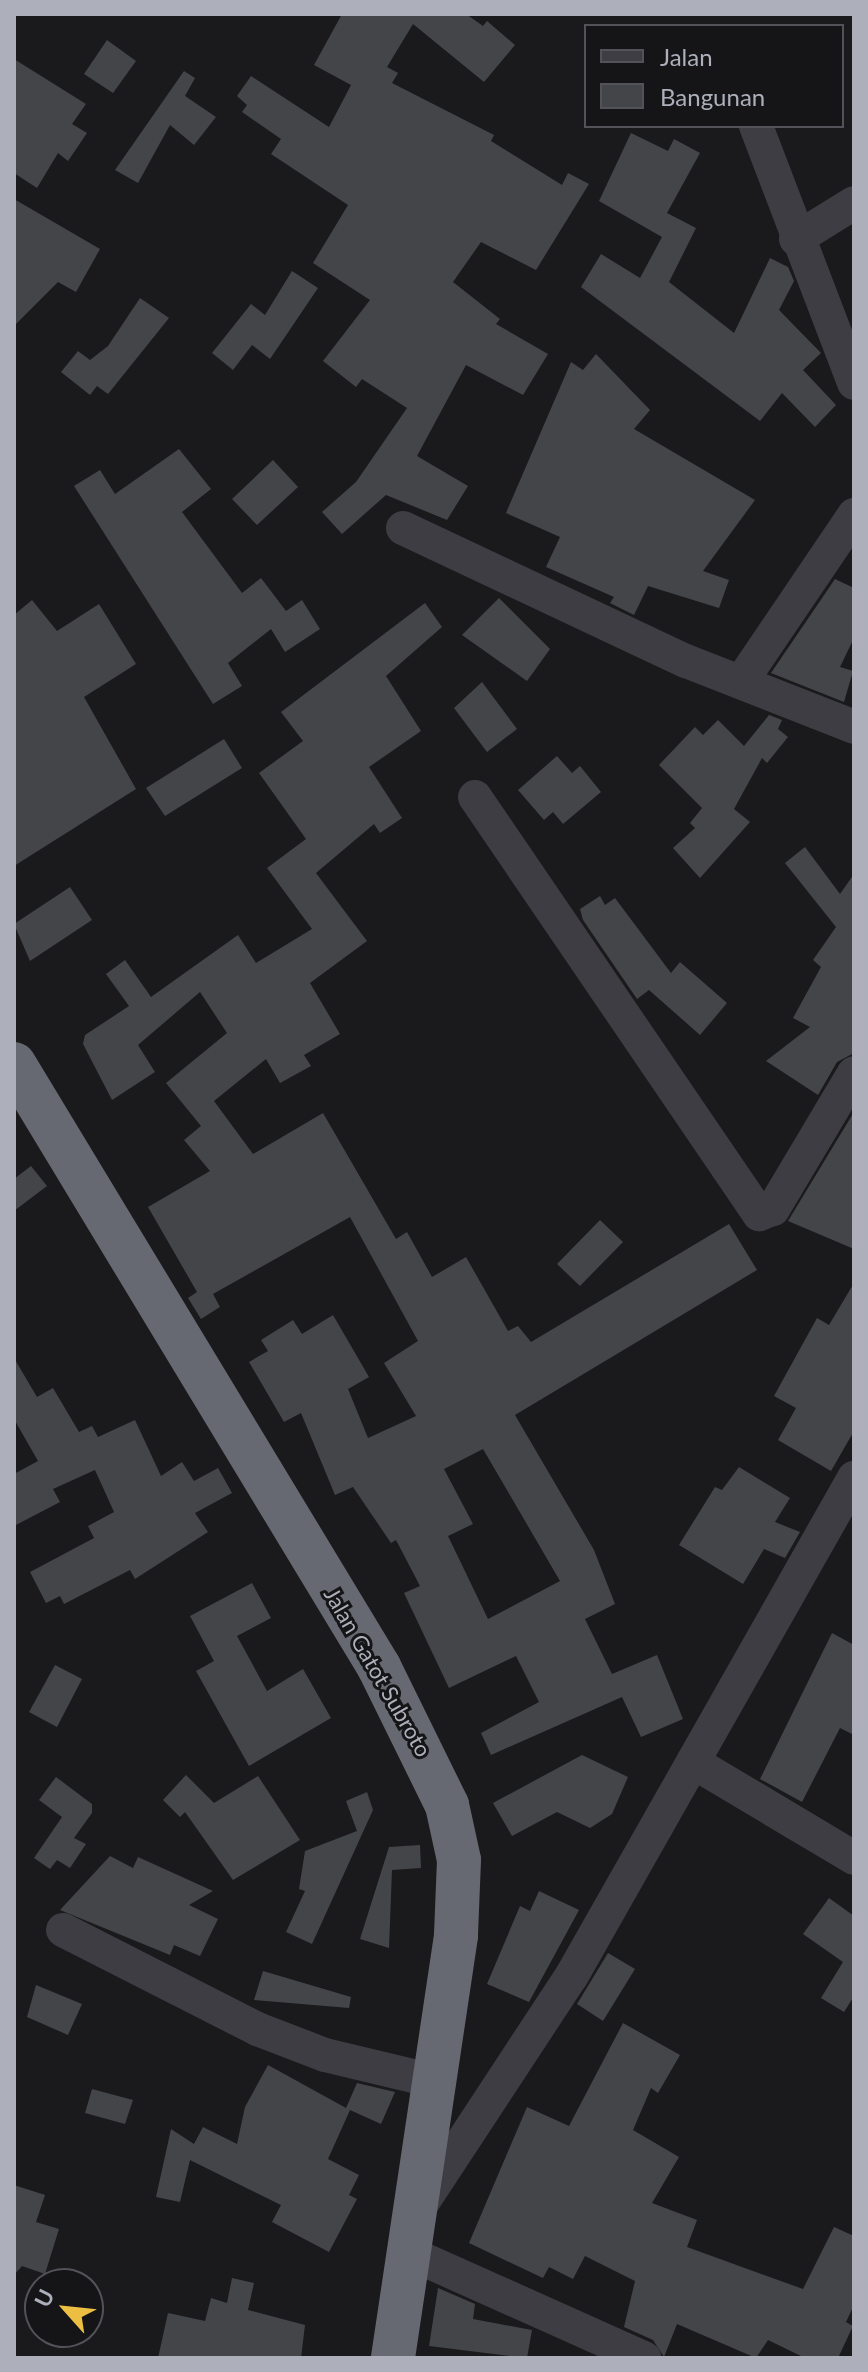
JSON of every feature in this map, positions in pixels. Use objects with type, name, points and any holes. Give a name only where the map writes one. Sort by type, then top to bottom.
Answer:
[{"type":"highway","name":"Jalan Gatot Subroto","points":[[14,1064],[424,1746],[459,1860],[456,1936],[393,2358]]},
{"type":"street","points":[[757,128],[796,239],[854,383]]},
{"type":"street","points":[[796,239],[854,203]]},
{"type":"street","points":[[741,682],[854,515]]},
{"type":"street","points":[[403,528],[741,682],[854,727]]},
{"type":"street","points":[[475,797],[759,1214],[773,1209],[854,1073]]},
{"type":"street","points":[[644,2358],[411,2234],[571,1977],[854,1478]]},
{"type":"street","points":[[693,1762],[854,1858]]},
{"type":"street","points":[[63,1930],[257,2029],[325,2055],[434,2081]]},
{"type":"building","points":[[342,14],[466,14],[483,26],[487,21],[515,45],[484,82],[413,24],[387,67],[398,73],[392,83],[494,135],[491,141],[562,185],[568,173],[589,184],[536,270],[481,242],[453,282],[500,319],[496,324],[548,354],[523,395],[466,365],[417,456],[468,486],[447,520],[386,495],[342,534],[322,512],[356,482],[407,408],[362,379],[356,387],[323,361],[370,300],[313,263],[348,205],[271,154],[281,139],[242,112],[247,105],[237,96],[251,76],[329,127],[351,85],[314,65]]},
{"type":"building","points":[[107,40],[136,61],[113,93],[84,74]]},
{"type":"building","points":[[14,59],[86,104],[72,124],[87,133],[68,161],[58,153],[37,188],[14,173]]},
{"type":"building","points":[[184,71],[195,78],[185,96],[216,117],[194,145],[170,125],[138,183],[115,170]]},
{"type":"building","points":[[631,133],[668,151],[674,139],[700,153],[667,213],[696,228],[669,282],[734,333],[770,258],[788,267],[794,281],[779,310],[821,353],[803,370],[836,405],[815,427],[782,393],[760,421],[581,287],[601,254],[640,278],[662,237],[599,201]]},
{"type":"building","points":[[14,199],[100,249],[76,292],[58,282],[14,326]]},
{"type":"building","points":[[292,271],[318,288],[270,359],[252,345],[233,370],[212,353],[251,304],[265,315]]},
{"type":"building","points":[[140,298],[169,318],[108,394],[97,386],[90,395],[61,372],[78,351],[90,360],[108,346]]},
{"type":"building","points":[[596,354],[650,410],[634,429],[755,500],[703,571],[729,580],[719,608],[648,586],[634,615],[610,603],[614,597],[546,567],[560,537],[506,513],[571,362],[583,370]]},
{"type":"building","points":[[179,449],[211,489],[182,512],[242,593],[261,578],[286,611],[302,600],[320,629],[285,652],[271,629],[228,663],[242,686],[213,704],[74,486],[100,470],[115,494]]},
{"type":"building","points":[[273,460],[298,487],[257,525],[232,499]]},
{"type":"building","points":[[835,579],[854,588],[854,638],[840,667],[853,671],[844,702],[771,673]]},
{"type":"building","points":[[499,598],[550,649],[527,681],[462,635]]},
{"type":"building","points":[[32,600],[57,631],[99,604],[136,664],[84,697],[136,789],[14,866],[14,615]]},
{"type":"building","points":[[425,603],[442,627],[386,676],[421,731],[369,767],[402,818],[380,833],[374,824],[316,873],[367,941],[310,983],[340,1034],[304,1055],[311,1066],[280,1083],[266,1059],[214,1101],[253,1154],[323,1113],[396,1239],[407,1232],[432,1277],[466,1257],[508,1331],[518,1326],[531,1342],[729,1224],[757,1270],[515,1415],[594,1550],[615,1604],[585,1619],[612,1674],[657,1655],[683,1719],[641,1737],[622,1697],[491,1755],[481,1733],[539,1702],[516,1656],[449,1688],[404,1593],[420,1586],[396,1540],[391,1543],[353,1487],[335,1495],[301,1413],[284,1422],[249,1362],[268,1351],[261,1340],[293,1320],[302,1334],[333,1315],[369,1377],[348,1389],[368,1438],[416,1416],[384,1363],[418,1341],[350,1217],[213,1294],[220,1307],[201,1319],[188,1298],[197,1292],[148,1207],[210,1171],[184,1140],[201,1126],[166,1083],[227,1033],[200,992],[138,1045],[155,1072],[112,1100],[83,1044],[85,1035],[129,1006],[106,974],[125,960],[151,997],[238,935],[256,963],[312,929],[267,868],[306,839],[259,773],[303,741],[281,712]],"holes":[[[483,1449],[560,1581],[488,1619],[448,1536],[473,1524],[444,1469]]]},
{"type":"building","points":[[482,682],[517,729],[487,752],[454,708]]},
{"type":"building","points":[[769,715],[782,720],[778,729],[788,737],[767,763],[762,758],[734,809],[750,822],[700,878],[673,848],[695,828],[690,823],[702,808],[659,765],[695,727],[703,735],[718,720],[744,746]]},
{"type":"building","points":[[224,739],[242,768],[165,816],[146,788]]},
{"type":"building","points":[[557,756],[572,773],[580,766],[601,792],[563,824],[553,812],[544,820],[518,790]]},
{"type":"building","points":[[805,847],[840,894],[854,874],[854,1053],[837,1062],[818,1095],[766,1061],[810,1027],[793,1018],[821,967],[813,960],[836,927],[785,863]]},
{"type":"building","points":[[70,887],[92,920],[30,961],[14,924]]},
{"type":"building","points":[[600,896],[605,905],[615,898],[671,973],[680,962],[727,1003],[700,1035],[649,990],[637,999],[583,920],[580,909]]},
{"type":"building","points":[[854,1112],[854,1249],[788,1221]]},
{"type":"building","points":[[31,1166],[47,1186],[14,1211],[14,1179]]},
{"type":"building","points":[[600,1220],[623,1242],[580,1286],[557,1264]]},
{"type":"building","points":[[854,1283],[854,1431],[831,1471],[778,1440],[796,1408],[774,1396],[817,1318],[829,1325]]},
{"type":"building","points":[[14,1358],[37,1397],[53,1388],[79,1432],[92,1426],[98,1437],[135,1420],[161,1476],[182,1462],[194,1481],[218,1468],[232,1493],[195,1513],[208,1532],[135,1579],[130,1570],[64,1604],[60,1596],[46,1603],[30,1572],[94,1538],[88,1526],[114,1512],[95,1470],[53,1489],[60,1502],[14,1526],[14,1474],[38,1461],[14,1419]]},
{"type":"building","points":[[739,1467],[790,1498],[775,1522],[800,1532],[785,1558],[764,1549],[743,1584],[679,1545],[715,1487],[722,1490]]},
{"type":"building","points":[[252,1583],[271,1618],[237,1636],[267,1691],[303,1669],[331,1718],[249,1766],[196,1671],[214,1661],[190,1616]]},
{"type":"building","points":[[832,1633],[854,1645],[854,1735],[840,1728],[802,1802],[760,1779]]},
{"type":"building","points":[[55,1665],[82,1679],[57,1727],[29,1712]]},
{"type":"building","points":[[582,1755],[628,1777],[612,1814],[590,1828],[557,1812],[512,1836],[493,1803]]},
{"type":"building","points":[[186,1775],[214,1803],[258,1776],[300,1840],[233,1880],[185,1812],[180,1817],[163,1800]]},
{"type":"building","points":[[56,1777],[92,1804],[92,1813],[74,1838],[86,1844],[70,1868],[57,1860],[50,1869],[34,1858],[62,1817],[39,1800]]},
{"type":"building","points":[[367,1792],[373,1810],[312,1944],[286,1932],[305,1891],[299,1889],[305,1851],[357,1831],[346,1801]]},
{"type":"building","points":[[420,1845],[421,1868],[392,1870],[389,1948],[360,1939],[389,1847]]},
{"type":"building","points":[[110,1856],[133,1868],[138,1857],[213,1891],[189,1905],[218,1919],[200,1956],[174,1945],[170,1955],[60,1910]]},
{"type":"building","points":[[539,1891],[579,1910],[529,2002],[487,1984],[520,1906],[530,1911]]},
{"type":"building","points":[[829,1898],[854,1916],[854,1996],[844,2012],[821,1998],[843,1962],[803,1934]]},
{"type":"building","points":[[608,1953],[635,1969],[603,2021],[577,2004]]},
{"type":"building","points":[[263,1971],[351,1997],[349,2008],[254,2000]]},
{"type":"building","points":[[36,1985],[82,2004],[68,2035],[27,2017]]},
{"type":"building","points":[[623,2023],[680,2055],[658,2093],[651,2088],[633,2130],[679,2157],[652,2203],[697,2220],[687,2247],[803,2289],[834,2227],[854,2236],[854,2305],[846,2322],[853,2326],[838,2358],[805,2358],[768,2340],[756,2358],[677,2324],[664,2357],[653,2340],[624,2327],[635,2281],[585,2256],[573,2279],[549,2267],[543,2278],[469,2243],[527,2107],[569,2126]]},
{"type":"building","points":[[268,2065],[346,2108],[357,2083],[395,2092],[381,2124],[350,2110],[328,2159],[359,2175],[349,2195],[357,2199],[329,2252],[272,2222],[281,2205],[190,2160],[180,2202],[156,2197],[171,2129],[194,2144],[203,2127],[237,2144],[245,2107]]},
{"type":"building","points":[[92,2089],[133,2100],[125,2124],[85,2113]]},
{"type":"building","points":[[14,2185],[45,2195],[36,2222],[59,2229],[47,2268],[22,2266],[14,2275]]},
{"type":"building","points":[[232,2278],[254,2283],[248,2310],[305,2325],[301,2358],[158,2358],[168,2313],[205,2321],[211,2298],[227,2303]]},
{"type":"building","points":[[438,2288],[475,2304],[473,2319],[532,2330],[527,2358],[429,2346]]}]
